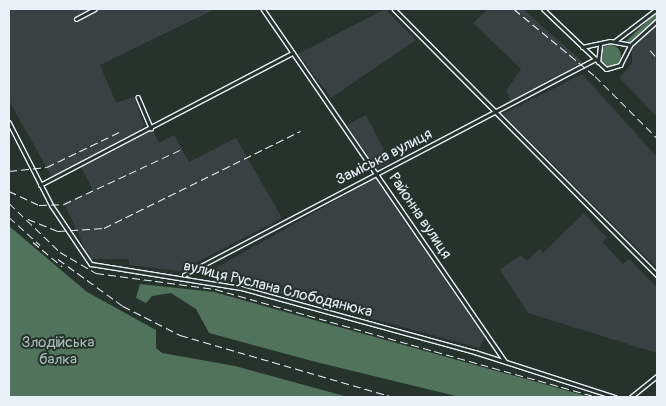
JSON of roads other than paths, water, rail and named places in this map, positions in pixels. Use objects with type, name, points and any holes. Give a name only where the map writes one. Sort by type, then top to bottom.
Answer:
[{"type":"street","points":[[76,19],[95,9]]},
{"type":"street","name":"Районна вулиця","points":[[263,9],[506,362]]},
{"type":"street","points":[[394,9],[657,275]]},
{"type":"street","points":[[543,9],[577,44],[597,61],[611,69],[624,57],[630,45],[657,21]]},
{"type":"street","points":[[577,44],[589,48],[624,38],[657,9]]},
{"type":"street","points":[[610,41],[630,45]]},
{"type":"street","points":[[597,61],[602,43]]},
{"type":"street","points":[[617,43],[624,57]]},
{"type":"street","points":[[40,185],[294,53]]},
{"type":"street","name":"Заміська вулиця","points":[[182,276],[377,173],[597,61]]},
{"type":"street","points":[[138,97],[151,128]]},
{"type":"street","name":"вулиця Руслана Слободянюка","points":[[9,122],[40,185],[88,262],[182,276],[506,362],[615,397]]},
{"type":"street","points":[[631,397],[657,376]]},
{"type":"railway","points":[[514,9],[595,76],[657,138]]},
{"type":"railway","points":[[650,50],[657,58]]},
{"type":"railway","points":[[9,171],[47,167],[121,131]]},
{"type":"railway","points":[[28,219],[58,231],[104,228],[300,131]]},
{"type":"railway","points":[[9,191],[39,205],[64,204],[180,150]]},
{"type":"railway","points":[[9,203],[60,252],[96,273],[215,289],[596,397]]},
{"type":"railway","points":[[9,217],[40,245]]},
{"type":"railway","points":[[33,242],[62,266]]},
{"type":"railway","points":[[58,259],[123,306],[180,335],[394,397]]},
{"type":"park label","name":"Злодійська балка","points":[[58,350]]}]
